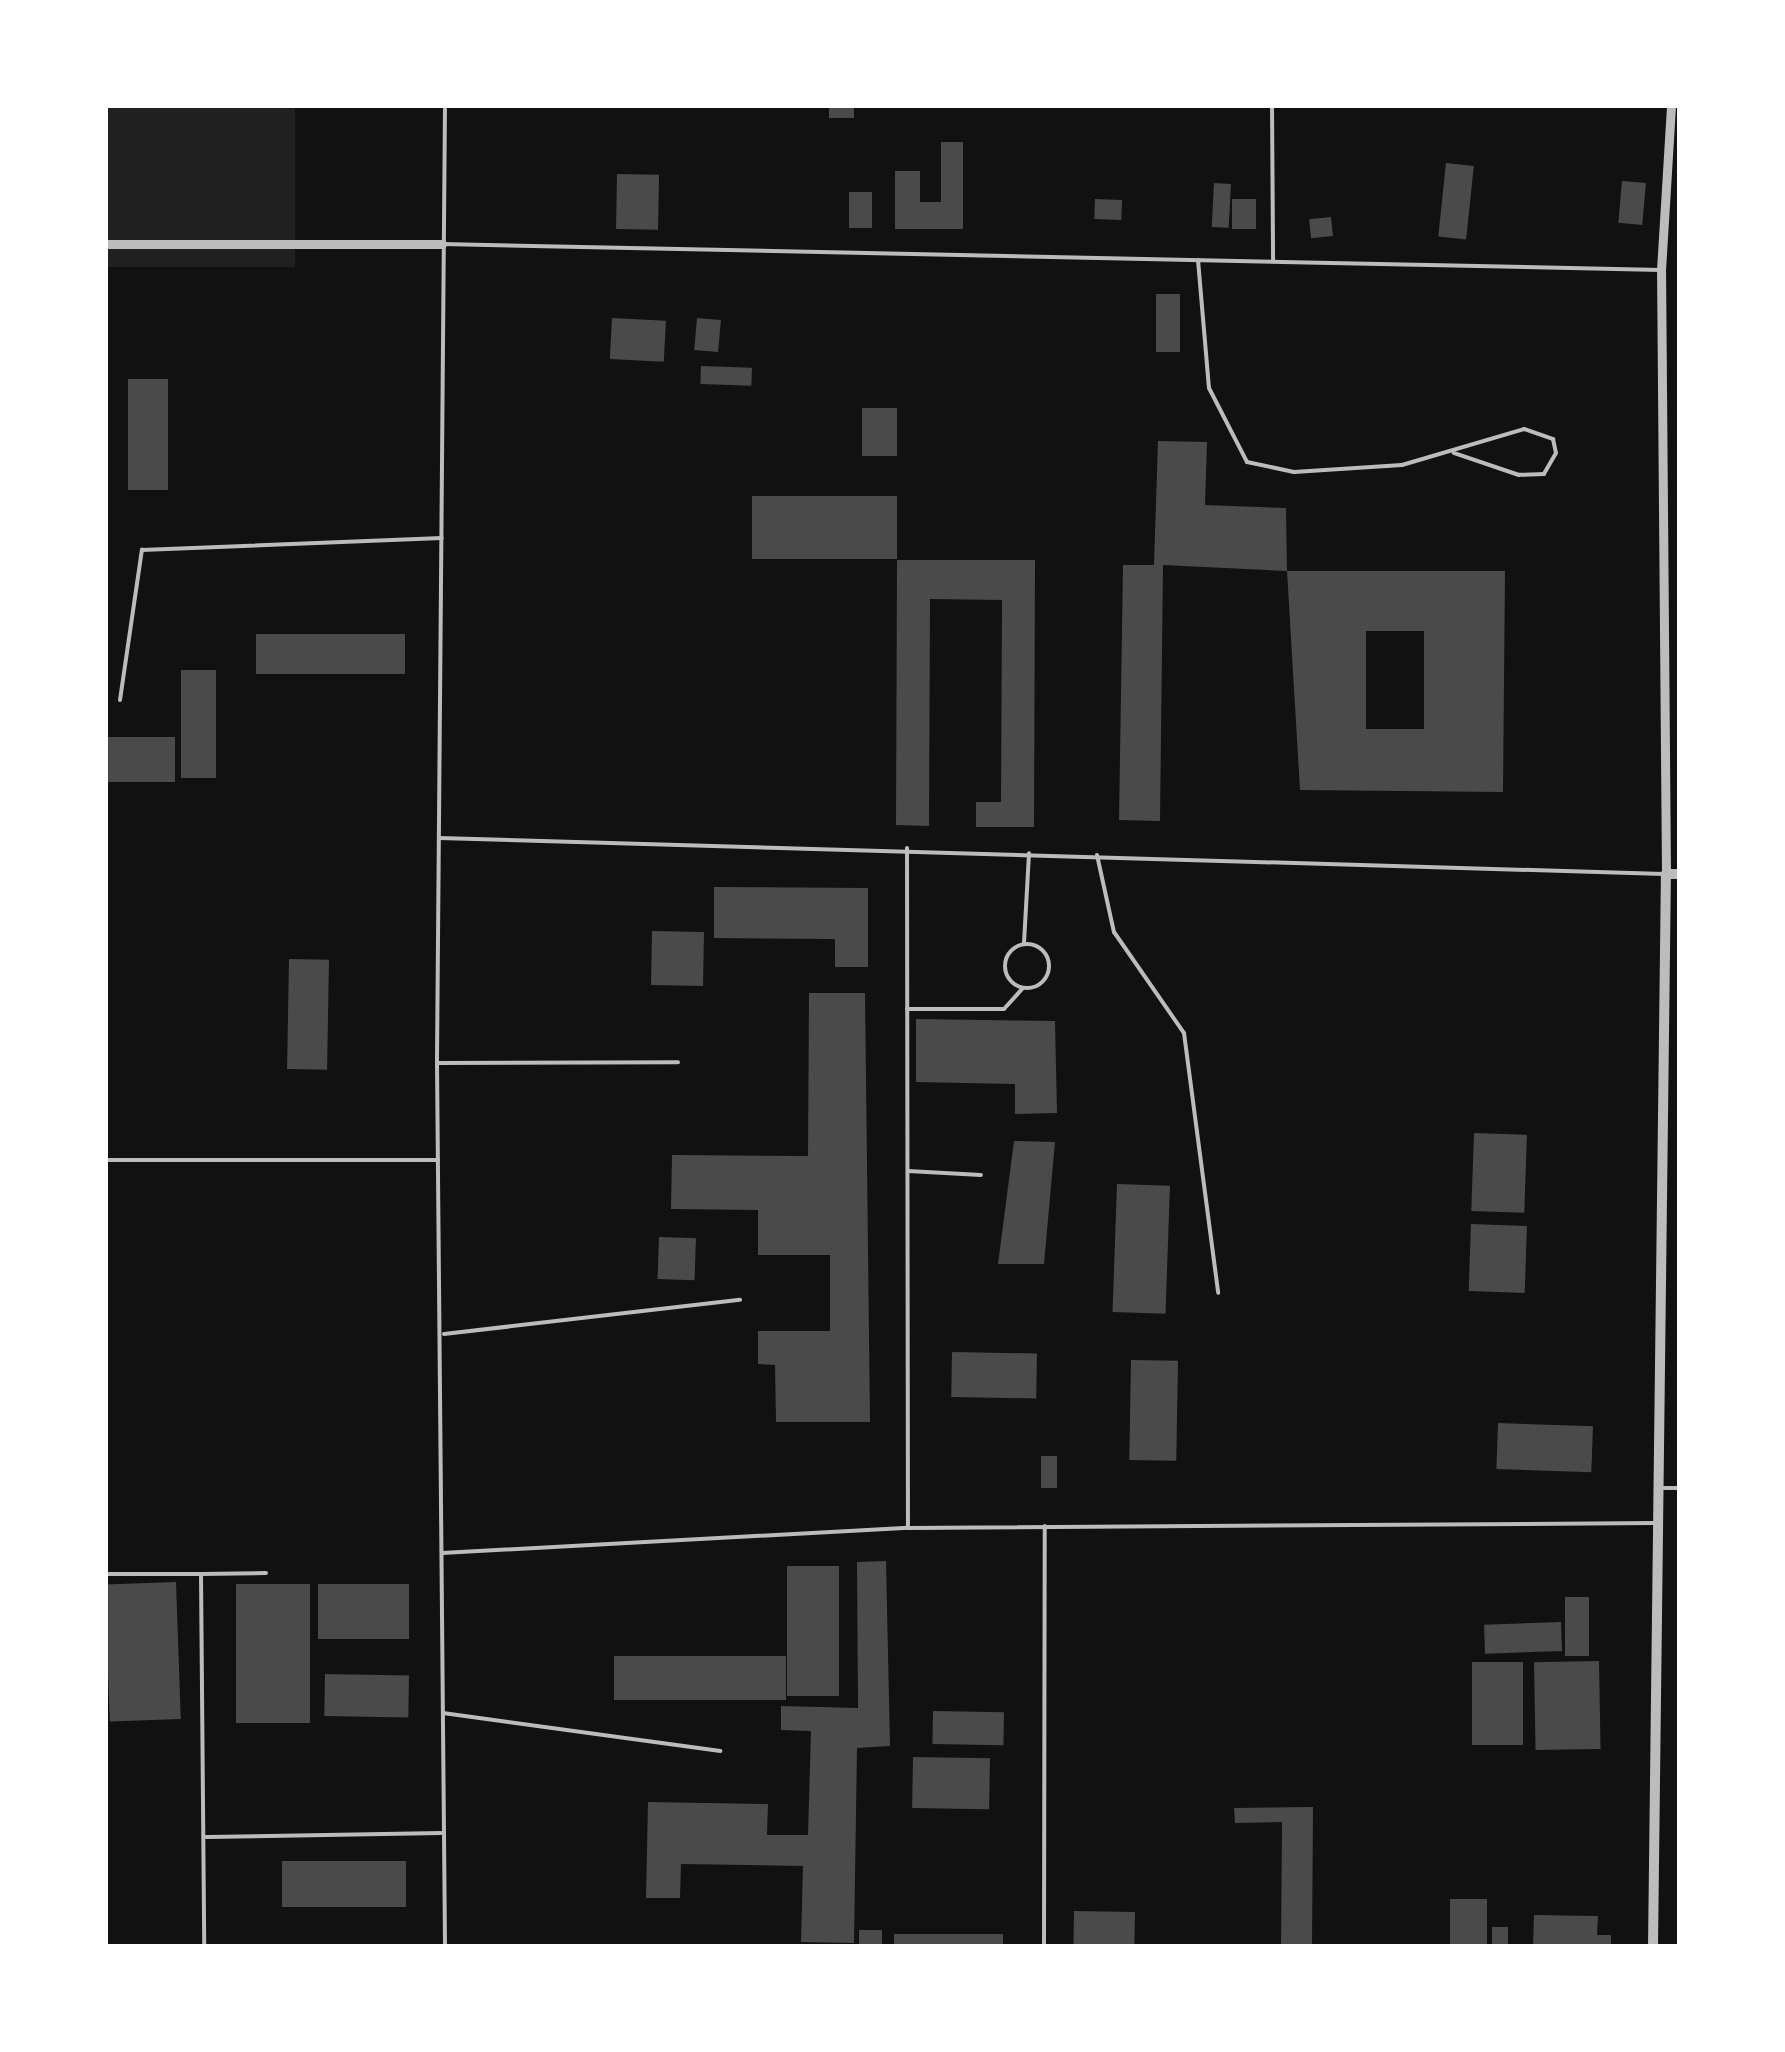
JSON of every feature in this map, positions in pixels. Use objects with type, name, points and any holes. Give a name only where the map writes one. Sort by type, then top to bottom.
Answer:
[{"type":"street","points":[[1653,1947],[1666,874],[1661,270],[1671,105]]},
{"type":"street","points":[[105,244],[442,244]]},
{"type":"street","points":[[1666,874],[1680,874]]},
{"type":"lane","points":[[445,105],[437,1062],[444,1334],[445,1947]]},
{"type":"lane","points":[[1272,105],[1273,262]]},
{"type":"lane","points":[[442,244],[1661,270]]},
{"type":"lane","points":[[1198,260],[1209,388],[1247,462],[1294,472],[1454,452],[1524,429],[1553,439],[1556,452],[1544,474],[1519,476],[1454,452]]},
{"type":"lane","points":[[120,700],[142,550],[444,538]]},
{"type":"lane","points":[[438,838],[906,848],[1666,874]]},
{"type":"lane","points":[[906,848],[908,1528]]},
{"type":"lane","points":[[1024,944],[1029,853]]},
{"type":"lane","points":[[1096,855],[1114,932],[1184,1033],[1218,1293]]},
{"type":"lane","points":[[907,1009],[1004,1009],[1022,988],[1035,987],[1049,967],[1037,946],[1024,944],[1005,959],[1022,988]]},
{"type":"lane","points":[[437,1062],[678,1062]]},
{"type":"lane","points":[[105,1160],[438,1160]]},
{"type":"lane","points":[[908,1171],[981,1175]]},
{"type":"lane","points":[[444,1334],[740,1300]]},
{"type":"lane","points":[[1657,1488],[1680,1488]]},
{"type":"lane","points":[[442,1553],[908,1528],[1657,1523]]},
{"type":"lane","points":[[1044,1947],[1045,1526]]},
{"type":"lane","points":[[105,1574],[266,1573]]},
{"type":"lane","points":[[201,1574],[204,1947]]},
{"type":"lane","points":[[443,1712],[720,1751]]},
{"type":"lane","points":[[206,1837],[442,1833]]},
{"type":"shaded area","points":[[105,105],[295,105],[295,267],[105,267]]},
{"type":"building","points":[[829,105],[854,105],[854,118],[829,118]]},
{"type":"building","points":[[941,142],[963,142],[963,229],[895,229],[895,171],[920,171],[920,202],[941,202]]},
{"type":"building","points":[[1446,163],[1474,166],[1466,240],[1438,237]]},
{"type":"building","points":[[617,174],[659,175],[658,230],[616,229]]},
{"type":"building","points":[[1622,181],[1646,183],[1642,225],[1618,223]]},
{"type":"building","points":[[1214,183],[1231,184],[1229,228],[1212,227]]},
{"type":"building","points":[[849,192],[872,192],[872,228],[849,228]]},
{"type":"building","points":[[1095,199],[1122,200],[1121,220],[1094,219]]},
{"type":"building","points":[[1232,199],[1256,199],[1256,229],[1232,229]]},
{"type":"building","points":[[1331,217],[1333,236],[1311,238],[1309,219]]},
{"type":"building","points":[[1156,294],[1180,294],[1180,352],[1156,352]]},
{"type":"building","points":[[612,318],[666,321],[664,362],[610,359]]},
{"type":"building","points":[[697,318],[721,320],[718,352],[694,350]]},
{"type":"building","points":[[701,366],[752,368],[751,386],[700,384]]},
{"type":"building","points":[[128,379],[168,379],[168,490],[128,490]]},
{"type":"building","points":[[862,408],[897,408],[897,456],[862,456]]},
{"type":"building","points":[[1158,441],[1207,442],[1205,505],[1286,508],[1287,571],[1163,565],[1160,821],[1119,820],[1123,565],[1154,565]]},
{"type":"building","points":[[752,496],[897,496],[897,559],[752,559]]},
{"type":"building","points":[[897,560],[1035,560],[1034,827],[976,827],[976,802],[1001,802],[1002,600],[930,599],[929,826],[896,825]]},
{"type":"building","points":[[1287,571],[1505,571],[1503,792],[1300,790]],"holes":[[[1366,631],[1424,631],[1424,729],[1366,729]]]},
{"type":"building","points":[[256,634],[405,634],[405,674],[256,674]]},
{"type":"building","points":[[181,670],[216,670],[216,778],[181,778]]},
{"type":"building","points":[[105,737],[175,737],[175,782],[105,782]]},
{"type":"building","points":[[714,887],[868,888],[868,967],[835,967],[835,939],[714,938]]},
{"type":"building","points":[[652,931],[704,932],[703,986],[651,985]]},
{"type":"building","points":[[289,959],[329,960],[327,1070],[287,1069]]},
{"type":"building","points":[[809,993],[865,993],[870,1422],[776,1422],[775,1365],[758,1364],[758,1331],[830,1331],[830,1255],[758,1255],[758,1210],[671,1209],[672,1155],[808,1156]]},
{"type":"building","points":[[916,1019],[1055,1021],[1057,1113],[1015,1114],[1015,1084],[916,1082]]},
{"type":"building","points":[[1474,1133],[1527,1135],[1524,1213],[1471,1211]]},
{"type":"building","points":[[1014,1141],[1055,1142],[1044,1264],[998,1264]]},
{"type":"building","points":[[1117,1184],[1170,1186],[1166,1314],[1113,1312]]},
{"type":"building","points":[[1471,1224],[1527,1226],[1525,1293],[1469,1291]]},
{"type":"building","points":[[659,1237],[696,1238],[695,1280],[658,1279]]},
{"type":"building","points":[[952,1352],[1037,1353],[1036,1398],[951,1397]]},
{"type":"building","points":[[1131,1360],[1178,1361],[1176,1461],[1129,1460]]},
{"type":"building","points":[[1498,1423],[1593,1426],[1591,1472],[1496,1469]]},
{"type":"building","points":[[1041,1456],[1057,1456],[1057,1488],[1041,1488]]},
{"type":"building","points":[[886,1561],[890,1746],[857,1748],[854,1943],[801,1942],[803,1866],[681,1864],[680,1898],[646,1898],[648,1802],[768,1804],[767,1835],[808,1835],[811,1731],[781,1730],[781,1706],[858,1708],[857,1562]]},
{"type":"building","points":[[787,1566],[839,1566],[839,1696],[787,1696]]},
{"type":"building","points":[[176,1582],[181,1719],[110,1721],[105,1584]]},
{"type":"building","points":[[236,1584],[310,1584],[310,1723],[236,1723]]},
{"type":"building","points":[[318,1584],[409,1584],[409,1639],[318,1639]]},
{"type":"building","points":[[1565,1597],[1589,1597],[1589,1656],[1565,1656]]},
{"type":"building","points":[[1561,1622],[1562,1651],[1485,1654],[1484,1625]]},
{"type":"building","points":[[614,1656],[786,1656],[786,1700],[614,1700]]},
{"type":"building","points":[[1599,1661],[1601,1749],[1536,1750],[1534,1662]]},
{"type":"building","points":[[1472,1662],[1523,1662],[1523,1745],[1472,1745]]},
{"type":"building","points":[[325,1674],[409,1675],[408,1717],[324,1716]]},
{"type":"building","points":[[933,1711],[1004,1712],[1003,1745],[932,1744]]},
{"type":"building","points":[[913,1757],[990,1758],[989,1809],[912,1808]]},
{"type":"building","points":[[1313,1807],[1312,1947],[1281,1947],[1282,1822],[1235,1823],[1234,1808]]},
{"type":"building","points":[[282,1861],[406,1861],[406,1907],[282,1907]]},
{"type":"building","points":[[1450,1899],[1487,1899],[1487,1947],[1450,1947]]},
{"type":"building","points":[[1074,1911],[1135,1912],[1134,1947],[1073,1947]]},
{"type":"building","points":[[1534,1915],[1598,1916],[1597,1935],[1611,1935],[1611,1947],[1533,1947]]},
{"type":"building","points":[[1492,1927],[1508,1927],[1508,1947],[1492,1947]]},
{"type":"building","points":[[859,1930],[882,1930],[882,1947],[859,1947]]},
{"type":"building","points":[[894,1934],[1003,1934],[1003,1947],[894,1947]]}]
